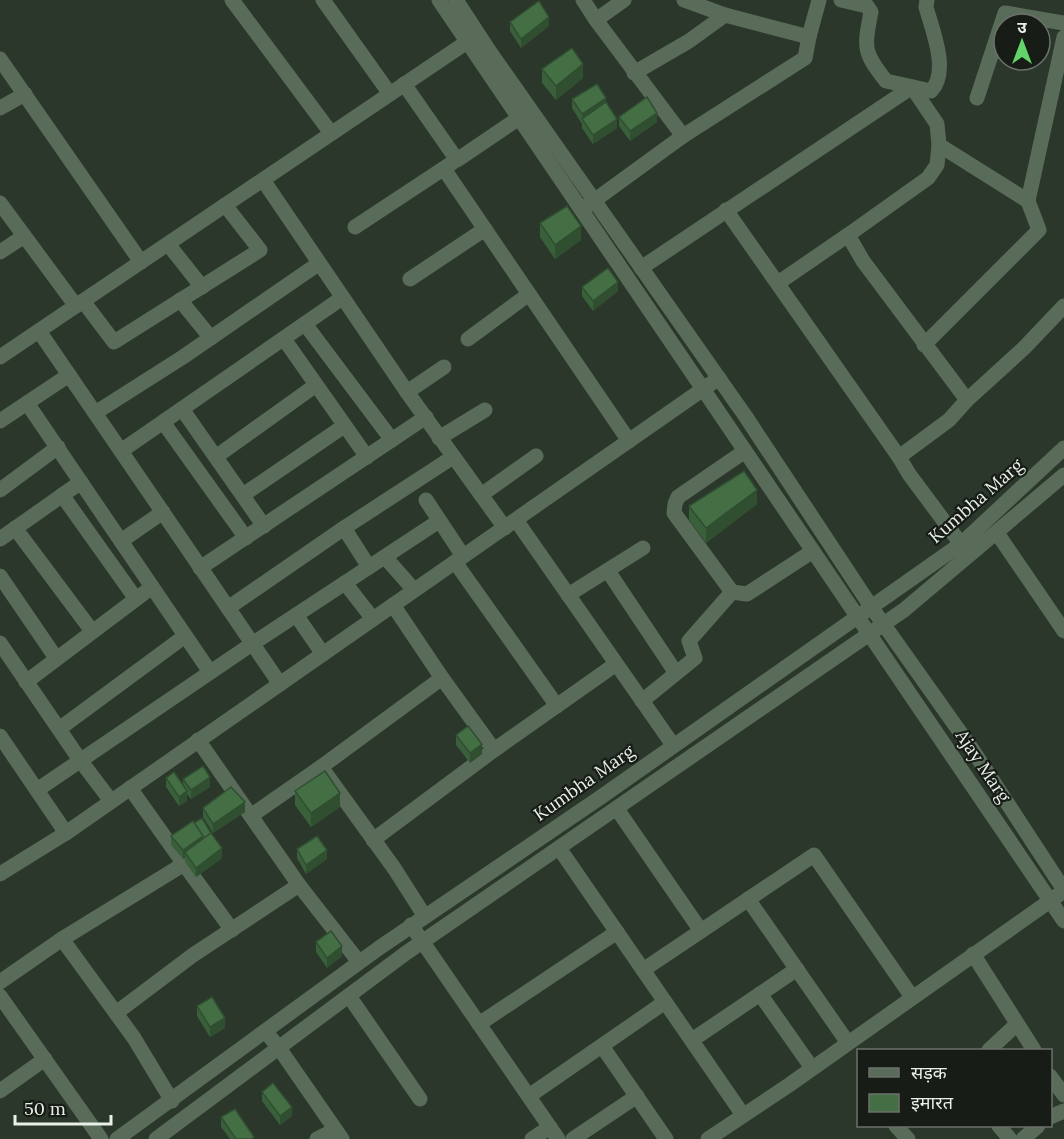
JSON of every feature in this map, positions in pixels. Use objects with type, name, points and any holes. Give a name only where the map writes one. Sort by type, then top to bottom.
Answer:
[{"type":"street","points":[[232,0],[332,133]]},
{"type":"street","points":[[323,0],[390,94]]},
{"type":"street","points":[[439,0],[519,118],[588,206]]},
{"type":"street","points":[[456,0],[588,206]]},
{"type":"street","points":[[583,0],[634,73],[683,136]]},
{"type":"street","points":[[596,20],[624,0]]},
{"type":"street","points":[[684,0],[707,4],[725,15],[810,37]]},
{"type":"street","points":[[588,206],[683,136],[805,57],[819,0]]},
{"type":"street","points":[[841,0],[867,6],[871,12],[865,49],[872,64],[886,81],[931,91],[936,85],[939,54],[926,7],[927,0]]},
{"type":"street","points":[[977,98],[1005,13],[1064,23]]},
{"type":"street","points":[[634,73],[689,41],[725,15]]},
{"type":"street","points":[[1028,201],[1059,89],[1064,37]]},
{"type":"street","points":[[0,357],[467,42]]},
{"type":"street","points":[[0,58],[141,262]]},
{"type":"street","points":[[404,84],[485,229],[629,441]]},
{"type":"street","points":[[778,283],[928,178],[937,165],[939,145],[937,124],[912,87]]},
{"type":"street","points":[[641,268],[912,87]]},
{"type":"street","points":[[0,108],[25,94]]},
{"type":"street","points":[[355,227],[519,118]]},
{"type":"street","points":[[924,345],[1040,231],[1028,201],[939,145]]},
{"type":"street","points":[[263,180],[318,264],[439,438],[481,495],[510,524],[568,595],[673,745]]},
{"type":"street","points":[[0,203],[23,237],[114,342],[260,250],[225,205]]},
{"type":"street","name":"Ajay Marg","points":[[588,206],[641,268],[1062,882]]},
{"type":"street","name":"Ajay Marg","points":[[588,206],[703,389],[1064,921]]},
{"type":"street","points":[[726,210],[909,474],[961,544]]},
{"type":"street","points":[[410,279],[485,229]]},
{"type":"street","points":[[848,235],[863,261],[967,400]]},
{"type":"street","points":[[0,252],[23,237]]},
{"type":"street","points":[[168,244],[201,287]]},
{"type":"street","points":[[95,413],[211,338],[318,264]]},
{"type":"street","points":[[468,339],[529,294]]},
{"type":"street","points":[[121,451],[342,298]]},
{"type":"street","points":[[180,300],[211,338]]},
{"type":"street","points":[[898,457],[949,420],[1064,306]]},
{"type":"street","points":[[305,324],[392,440]]},
{"type":"street","points":[[39,331],[279,684]]},
{"type":"street","points":[[284,339],[367,457]]},
{"type":"street","points":[[407,392],[444,367]]},
{"type":"street","points":[[0,421],[69,375]]},
{"type":"street","points":[[0,874],[130,788],[718,378]]},
{"type":"street","points":[[217,456],[316,385]]},
{"type":"street","points":[[27,403],[210,672]]},
{"type":"street","points":[[182,409],[264,526]]},
{"type":"street","points":[[439,438],[484,410]]},
{"type":"street","points":[[200,568],[426,417]]},
{"type":"street","points":[[163,422],[246,538]]},
{"type":"street","points":[[243,495],[344,426]]},
{"type":"street","points":[[0,490],[57,447]]},
{"type":"street","name":"Kumbha Marg","points":[[117,1139],[424,915],[601,797],[961,544],[1064,448]]},
{"type":"street","points":[[745,451],[678,497],[674,513],[732,592],[747,594],[813,551]]},
{"type":"street","points":[[481,495],[536,456]]},
{"type":"street","points":[[228,608],[453,457]]},
{"type":"street","name":"Kumbha Marg","points":[[156,1139],[422,941],[617,809],[904,609],[1064,475]]},
{"type":"street","points":[[0,539],[81,482]]},
{"type":"street","points":[[62,495],[135,599]]},
{"type":"street","points":[[426,500],[440,521],[459,559],[557,706]]},
{"type":"street","points":[[121,541],[162,512]]},
{"type":"street","points":[[37,790],[210,672],[440,521]]},
{"type":"street","points":[[15,528],[92,631]]},
{"type":"street","points":[[344,528],[369,567]]},
{"type":"street","points":[[997,533],[1064,631]]},
{"type":"street","points":[[568,595],[643,548]]},
{"type":"street","points":[[385,556],[414,590]]},
{"type":"street","points":[[608,570],[676,673]]},
{"type":"street","points":[[0,576],[56,658]]},
{"type":"street","points":[[345,583],[373,619]]},
{"type":"street","points":[[26,682],[152,587]]},
{"type":"street","points":[[642,701],[695,658],[689,641],[732,592]]},
{"type":"street","points":[[393,605],[494,750]]},
{"type":"street","points":[[296,615],[323,654]]},
{"type":"street","points":[[59,729],[185,636]]},
{"type":"street","points":[[0,643],[111,801]]},
{"type":"street","points":[[374,840],[494,750],[616,664]]},
{"type":"street","points":[[252,815],[442,678]]},
{"type":"street","points":[[0,736],[66,832]]},
{"type":"street","points":[[198,740],[299,885],[359,963]]},
{"type":"street","points":[[321,767],[394,868],[424,915]]},
{"type":"street","points":[[130,788],[232,930]]},
{"type":"street","points":[[617,809],[701,931]]},
{"type":"street","points":[[559,848],[743,1115]]},
{"type":"street","points":[[643,970],[814,855],[912,997]]},
{"type":"street","points":[[0,982],[62,939],[184,864]]},
{"type":"street","points":[[708,1139],[973,954],[1062,882]]},
{"type":"street","points":[[116,1013],[193,955],[299,885]]},
{"type":"street","points":[[748,899],[848,1043]]},
{"type":"street","points":[[411,925],[554,1133],[531,1139]]},
{"type":"street","points":[[479,1024],[617,932]]},
{"type":"street","points":[[62,939],[134,1038],[172,1101]]},
{"type":"street","points":[[973,954],[1033,1049]]},
{"type":"street","points":[[692,1040],[796,969]]},
{"type":"street","points":[[760,994],[812,1068]]},
{"type":"street","points":[[349,996],[420,1099]]},
{"type":"street","points":[[0,998],[101,1139]]},
{"type":"street","points":[[529,1096],[666,1002]]},
{"type":"street","points":[[990,1049],[1017,1024]]},
{"type":"street","points":[[266,1032],[339,1134],[317,1139]]},
{"type":"street","points":[[602,1046],[666,1139]]},
{"type":"street","points":[[0,1091],[45,1059]]},
{"type":"street","points":[[1052,1079],[1064,1095]]},
{"type":"street","points":[[573,1139],[637,1096]]},
{"type":"street","points":[[898,1127],[908,1139]]},
{"type":"street","points":[[1001,1127],[1010,1139]]},
{"type":"street","points":[[1023,1139],[1036,1127]]},
{"type":"building","points":[[539,1],[549,17],[521,39],[510,22]]},
{"type":"building","points":[[572,48],[583,64],[556,86],[542,69]]},
{"type":"building","points":[[597,84],[606,98],[582,114],[572,99]]},
{"type":"building","points":[[647,97],[657,113],[630,131],[619,117]]},
{"type":"building","points":[[606,102],[617,119],[593,135],[582,119]]},
{"type":"building","points":[[567,206],[581,226],[555,245],[540,223]]},
{"type":"building","points":[[608,268],[618,282],[593,301],[582,287]]},
{"type":"building","points":[[744,471],[757,490],[706,528],[689,506]]},
{"type":"building","points":[[468,726],[482,744],[470,753],[456,735]]},
{"type":"building","points":[[203,766],[210,777],[191,790],[183,779]]},
{"type":"building","points":[[325,771],[340,793],[311,813],[295,791]]},
{"type":"building","points":[[174,772],[187,791],[179,797],[166,778]]},
{"type":"building","points":[[231,787],[245,802],[213,824],[203,808]]},
{"type":"building","points":[[202,818],[211,833],[203,839],[194,823]]},
{"type":"building","points":[[193,821],[203,836],[183,850],[171,836]]},
{"type":"building","points":[[211,833],[222,848],[196,868],[185,852]]},
{"type":"building","points":[[317,836],[327,850],[306,865],[297,849]]},
{"type":"building","points":[[331,931],[342,946],[327,958],[316,942]]},
{"type":"building","points":[[212,997],[225,1018],[210,1027],[197,1006]]},
{"type":"building","points":[[273,1083],[292,1107],[280,1116],[262,1092]]},
{"type":"building","points":[[235,1109],[254,1137],[252,1139],[236,1139],[221,1117]]}]
